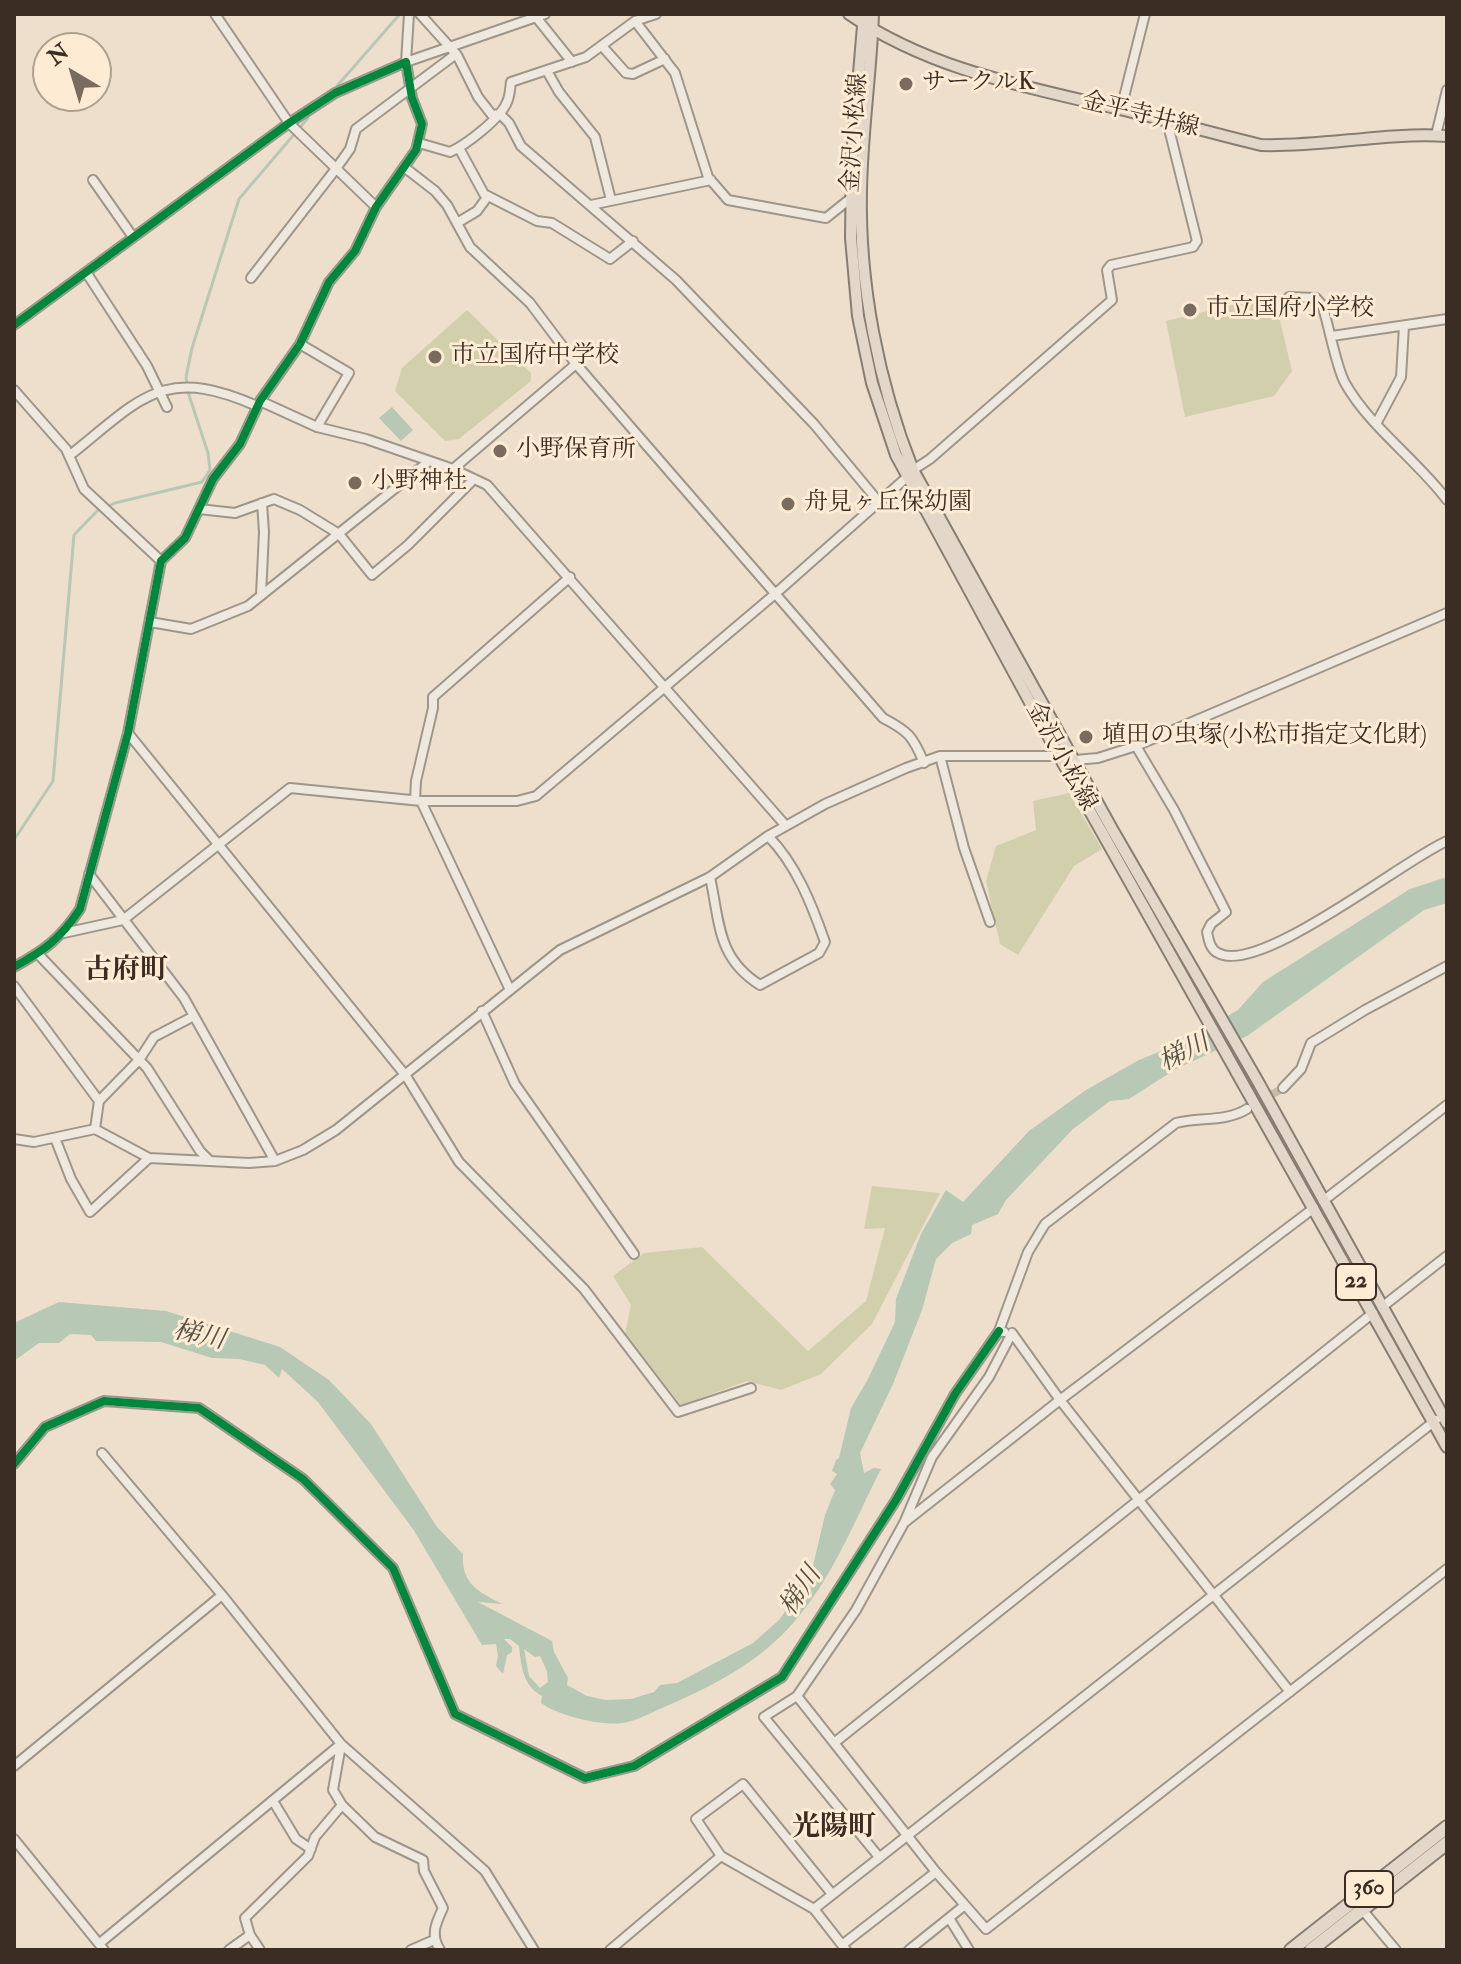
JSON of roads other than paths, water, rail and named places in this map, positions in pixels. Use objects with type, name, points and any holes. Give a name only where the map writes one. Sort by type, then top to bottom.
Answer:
[{"type":"highway","name":"360","points":[[1311,1950],[1447,1827]]},
{"type":"highway","name":"360","points":[[1291,1950],[1447,1843]]},
{"type":"main road","name":"金平寺井線","points":[[849,14],[926,57],[1043,92],[1261,145],[1284,146],[1387,135],[1441,136]]},
{"type":"main road","name":"金沢小松線","points":[[873,14],[867,23],[851,198],[851,238],[858,316],[887,432],[1059,756],[1263,1117],[1319,1204]]},
{"type":"main road","name":"金沢小松線","points":[[867,23],[862,235],[873,330],[910,474],[1257,1080],[1319,1204],[1443,1418],[1447,1447]]},
{"type":"street","points":[[215,14],[294,129],[376,207]]},
{"type":"street","points":[[14,967],[38,954],[64,933],[80,909],[128,733],[161,561],[185,538],[213,479],[240,444],[258,404],[300,344],[329,282],[355,251],[376,207],[419,143],[422,124],[406,62],[409,14]]},
{"type":"street","points":[[420,14],[453,50],[478,97],[492,115],[500,114]]},
{"type":"street","points":[[419,143],[450,152],[459,148],[500,114],[508,101],[511,82],[586,57],[635,21],[656,14]]},
{"type":"street","points":[[1121,109],[1145,14]]},
{"type":"street","points":[[14,325],[133,237],[294,129],[335,93],[406,62],[453,50],[540,16],[572,62]]},
{"type":"street","points":[[635,21],[675,73],[711,180],[728,200],[826,218],[851,198]]},
{"type":"street","points":[[602,46],[626,73],[633,74],[665,59]]},
{"type":"street","points":[[251,278],[350,149],[356,129],[453,50]]},
{"type":"street","points":[[547,71],[559,92],[595,137],[611,200]]},
{"type":"street","points":[[1441,136],[1447,90]]},
{"type":"street","points":[[500,114],[509,123],[521,146],[549,173],[591,205],[676,280],[814,424],[878,501]]},
{"type":"street","points":[[64,933],[123,920],[290,788],[418,801],[517,801],[536,796],[775,594],[1112,300],[1107,270],[1111,265],[1193,247],[1197,241],[1167,121]]},
{"type":"street","points":[[459,148],[479,187],[488,196],[537,221],[552,223],[610,259],[633,241]]},
{"type":"street","points":[[404,167],[435,191],[470,247],[530,303],[576,364],[883,718],[904,729],[915,740],[924,763]]},
{"type":"street","points":[[93,180],[133,237]]},
{"type":"street","points":[[591,205],[711,180]]},
{"type":"street","points":[[457,223],[477,211],[488,196]]},
{"type":"street","points":[[86,272],[161,391],[167,407]]},
{"type":"street","points":[[1289,297],[1316,298],[1322,305],[1344,381],[1376,424],[1447,500]]},
{"type":"street","points":[[1332,336],[1447,319]]},
{"type":"street","points":[[1376,424],[1401,377],[1404,326]]},
{"type":"street","points":[[300,344],[349,373],[317,427]]},
{"type":"street","points":[[453,469],[576,364]]},
{"type":"street","points":[[69,456],[142,398],[187,386],[237,397],[317,427],[366,439],[453,469],[487,485],[786,826]]},
{"type":"street","points":[[14,390],[51,430],[69,456],[84,489],[161,561]]},
{"type":"street","points":[[150,622],[191,629],[248,606],[428,462]]},
{"type":"street","points":[[199,509],[235,513],[274,499],[300,510],[339,534],[372,575],[408,545],[474,479]]},
{"type":"street","points":[[261,595],[262,503]]},
{"type":"street","points":[[510,990],[418,801],[416,781],[433,697],[570,577]]},
{"type":"street","points":[[1075,760],[1098,758],[1136,746],[1447,613]]},
{"type":"street","points":[[128,733],[406,1076],[459,1162],[584,1289],[678,1412],[751,1388]]},
{"type":"street","points":[[1136,746],[1174,810],[1226,912],[1211,924],[1207,932],[1210,947],[1220,955],[1260,950],[1287,938],[1447,841]]},
{"type":"street","points":[[940,756],[964,848],[990,922]]},
{"type":"street","points":[[14,1139],[34,1142],[95,1129],[149,1158],[249,1163],[275,1161],[303,1150],[336,1130],[560,950],[710,877],[768,836],[825,804],[940,756],[1059,756]]},
{"type":"street","points":[[710,877],[728,955],[742,974],[760,985],[819,953],[825,942],[819,927],[785,853],[768,836]]},
{"type":"street","points":[[89,874],[166,973],[194,1016],[275,1161]]},
{"type":"street","points":[[38,954],[139,1060],[210,1161]]},
{"type":"street","points":[[1283,1088],[1301,1069],[1311,1043],[1447,966]]},
{"type":"street","points":[[14,986],[99,1101]]},
{"type":"street","points":[[482,1011],[515,1084],[634,1254]]},
{"type":"street","points":[[95,1129],[99,1101],[139,1060],[154,1037],[194,1016]]},
{"type":"street","points":[[904,1523],[1447,1105]]},
{"type":"street","points":[[14,1464],[45,1427],[104,1401],[199,1408],[303,1479],[393,1568],[455,1714],[585,1778],[634,1766],[782,1677],[896,1500],[955,1394],[999,1331],[1028,1252],[1045,1224],[1176,1123],[1198,1118],[1233,1118],[1247,1109]]},
{"type":"street","points":[[55,1138],[71,1179],[90,1212],[149,1158]]},
{"type":"street","points":[[834,1743],[1447,1256]]},
{"type":"street","points":[[999,1331],[1012,1333],[1060,1400],[1290,1692]]},
{"type":"street","points":[[879,1857],[764,1717],[797,1696],[856,1610],[904,1523],[932,1457],[989,1377],[1012,1333]]},
{"type":"street","points":[[814,1909],[1443,1418]]},
{"type":"street","points":[[102,1453],[222,1595],[341,1744],[485,1871],[534,1950]]},
{"type":"street","points":[[797,1696],[936,1872],[986,1929],[1447,1569]]},
{"type":"street","points":[[14,1766],[222,1595]]},
{"type":"street","points":[[14,1839],[102,1947],[341,1744]]},
{"type":"street","points":[[341,1744],[333,1790],[342,1805],[375,1837],[423,1860],[424,1871],[443,1908],[435,1925],[434,1940],[440,1950]]},
{"type":"street","points":[[832,1894],[743,1784],[696,1819],[721,1856],[814,1909],[844,1948],[936,1872]]},
{"type":"street","points":[[273,1801],[296,1839],[311,1849]]},
{"type":"street","points":[[260,1950],[250,1935],[245,1918],[308,1856],[315,1837],[342,1805]]},
{"type":"street","points":[[610,1950],[721,1856]]},
{"type":"street","points":[[909,1950],[965,1905]]},
{"type":"street","points":[[1358,1905],[1396,1950]]},
{"type":"street","points":[[949,1918],[969,1950]]},
{"type":"street","points":[[229,1950],[250,1935]]},
{"type":"street","points":[[411,1950],[434,1940]]},
{"type":"water","points":[[392,407],[413,430],[401,441],[379,418]]},
{"type":"water","name":"梯川","points":[[1447,877],[1447,903],[1424,910],[1247,1036],[1176,1069],[1129,1099],[1110,1101],[1073,1129],[1006,1200],[998,1214],[972,1225],[971,1234],[952,1243],[936,1259],[922,1310],[893,1384],[860,1453],[864,1473],[874,1468],[881,1469],[820,1587],[780,1637],[750,1662],[698,1691],[633,1721],[614,1724],[592,1721],[569,1716],[541,1703],[542,1696],[531,1687],[524,1675],[519,1646],[510,1639],[504,1639],[512,1647],[512,1652],[507,1655],[503,1674],[496,1666],[496,1644],[482,1645],[413,1529],[318,1402],[282,1369],[279,1378],[265,1365],[239,1359],[212,1358],[161,1342],[96,1341],[91,1335],[70,1334],[59,1343],[39,1343],[14,1361],[14,1323],[59,1302],[166,1311],[280,1347],[329,1380],[371,1424],[437,1527],[463,1554],[468,1580],[479,1591],[502,1604],[478,1602],[552,1641],[554,1652],[568,1678],[567,1685],[587,1696],[606,1700],[631,1699],[654,1692],[660,1685],[677,1683],[753,1643],[779,1620],[793,1601],[799,1584],[812,1570],[825,1515],[835,1490],[830,1484],[837,1474],[832,1471],[839,1458],[851,1408],[895,1322],[896,1299],[921,1234],[946,1190],[963,1202],[1029,1131],[1086,1090],[1139,1060],[1181,1043],[1238,1010],[1263,982],[1410,889]],"holes":[[[524,1649],[535,1657],[540,1656],[547,1671],[548,1682],[540,1688],[529,1676]]]},
{"type":"waterway","points":[[337,86],[400,14]]},
{"type":"waterway","points":[[14,840],[53,781],[74,535],[97,511],[115,503],[202,482],[210,470],[208,453],[188,392],[186,377],[192,348],[239,199],[308,118]]},
{"type":"tunnel","points":[[1252,1106],[1283,1088]]},
{"type":"place","name":"サークルK","points":[[906,84]]},
{"type":"place","name":"市立国府小学校","points":[[1190,310]]},
{"type":"place","name":"市立国府中学校","points":[[435,357]]},
{"type":"place","name":"小野保育所","points":[[500,451]]},
{"type":"place","name":"小野神社","points":[[355,483]]},
{"type":"place","name":"舟見ヶ丘保幼園","points":[[788,504]]},
{"type":"place","name":"埴田の虫塚(小松市指定文化財)","points":[[1086,737]]},
{"type":"district","name":"古府町","points":[[126,972]]},
{"type":"district","name":"光陽町","points":[[834,1829]]}]
